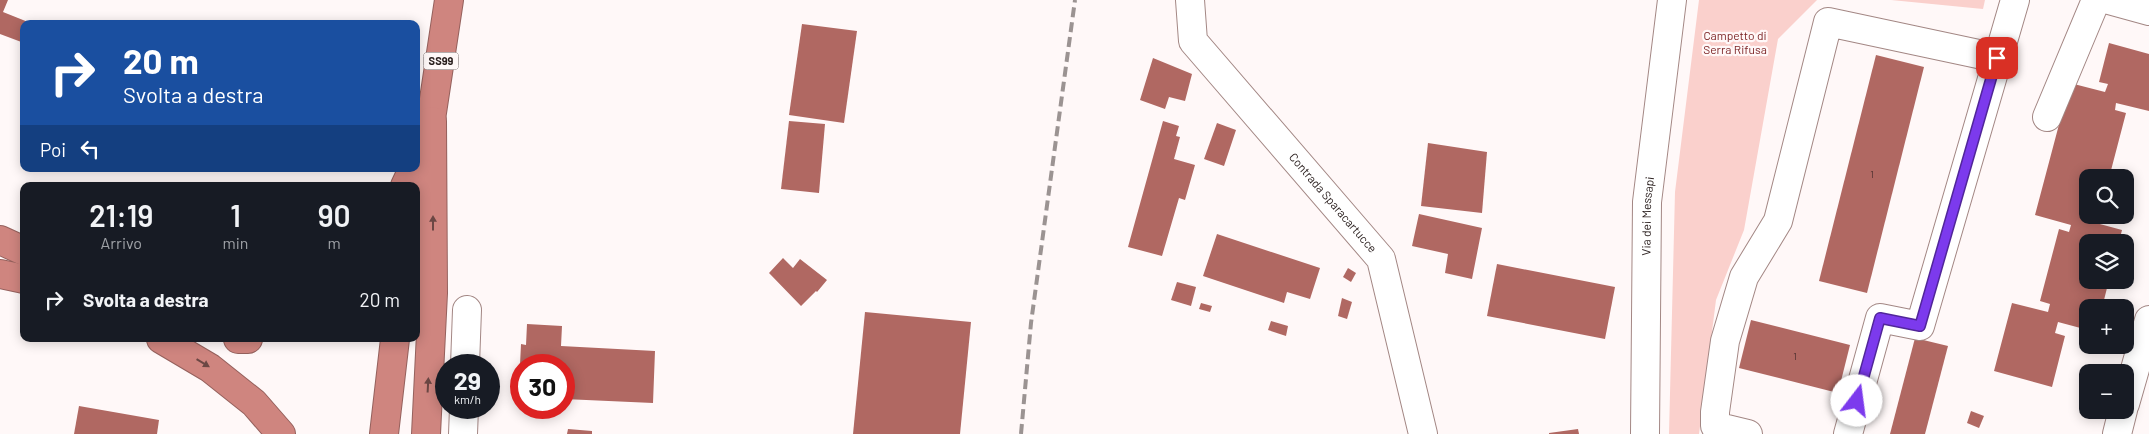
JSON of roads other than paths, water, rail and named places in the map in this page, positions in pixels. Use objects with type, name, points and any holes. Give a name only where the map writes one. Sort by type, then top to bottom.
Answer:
[{"type":"highway","name":"SS99","points":[[420,182],[432,121],[449,0]]},
{"type":"highway","name":"SS99","points":[[426,434],[433,294],[432,121]]},
{"type":"highway","points":[[420,150],[432,121]]},
{"type":"highway","points":[[0,240],[20,249]]},
{"type":"highway","points":[[0,274],[20,278]]},
{"type":"highway","points":[[166,342],[210,368],[254,403],[281,434]]},
{"type":"highway","points":[[384,434],[395,342]]},
{"type":"street","name":"Contrada Sparacartucce","points":[[1190,0],[1193,41],[1381,259],[1423,434]]},
{"type":"street","name":"Via dei Messapi","points":[[1644,434],[1647,202],[1672,0]]},
{"type":"street","points":[[1848,434],[1880,318],[1920,326],[2015,0]]},
{"type":"street","points":[[2047,117],[2096,0]]},
{"type":"street","points":[[2108,0],[2149,10]]},
{"type":"street","points":[[1748,434],[1715,426],[1715,412],[1725,341],[1744,277],[1778,221],[1828,22],[1997,58]]},
{"type":"street","points":[[465,354],[467,310]]},
{"type":"street","points":[[2134,372],[2149,320]]},
{"type":"street","points":[[463,434],[464,419]]},
{"type":"street","points":[[2116,434],[2120,419]]},
{"type":"railway","points":[[1021,434],[1031,323],[1075,0]]},
{"type":"park label","name":"Campetto di Serra Rifusa","points":[[1735,43]]}]
